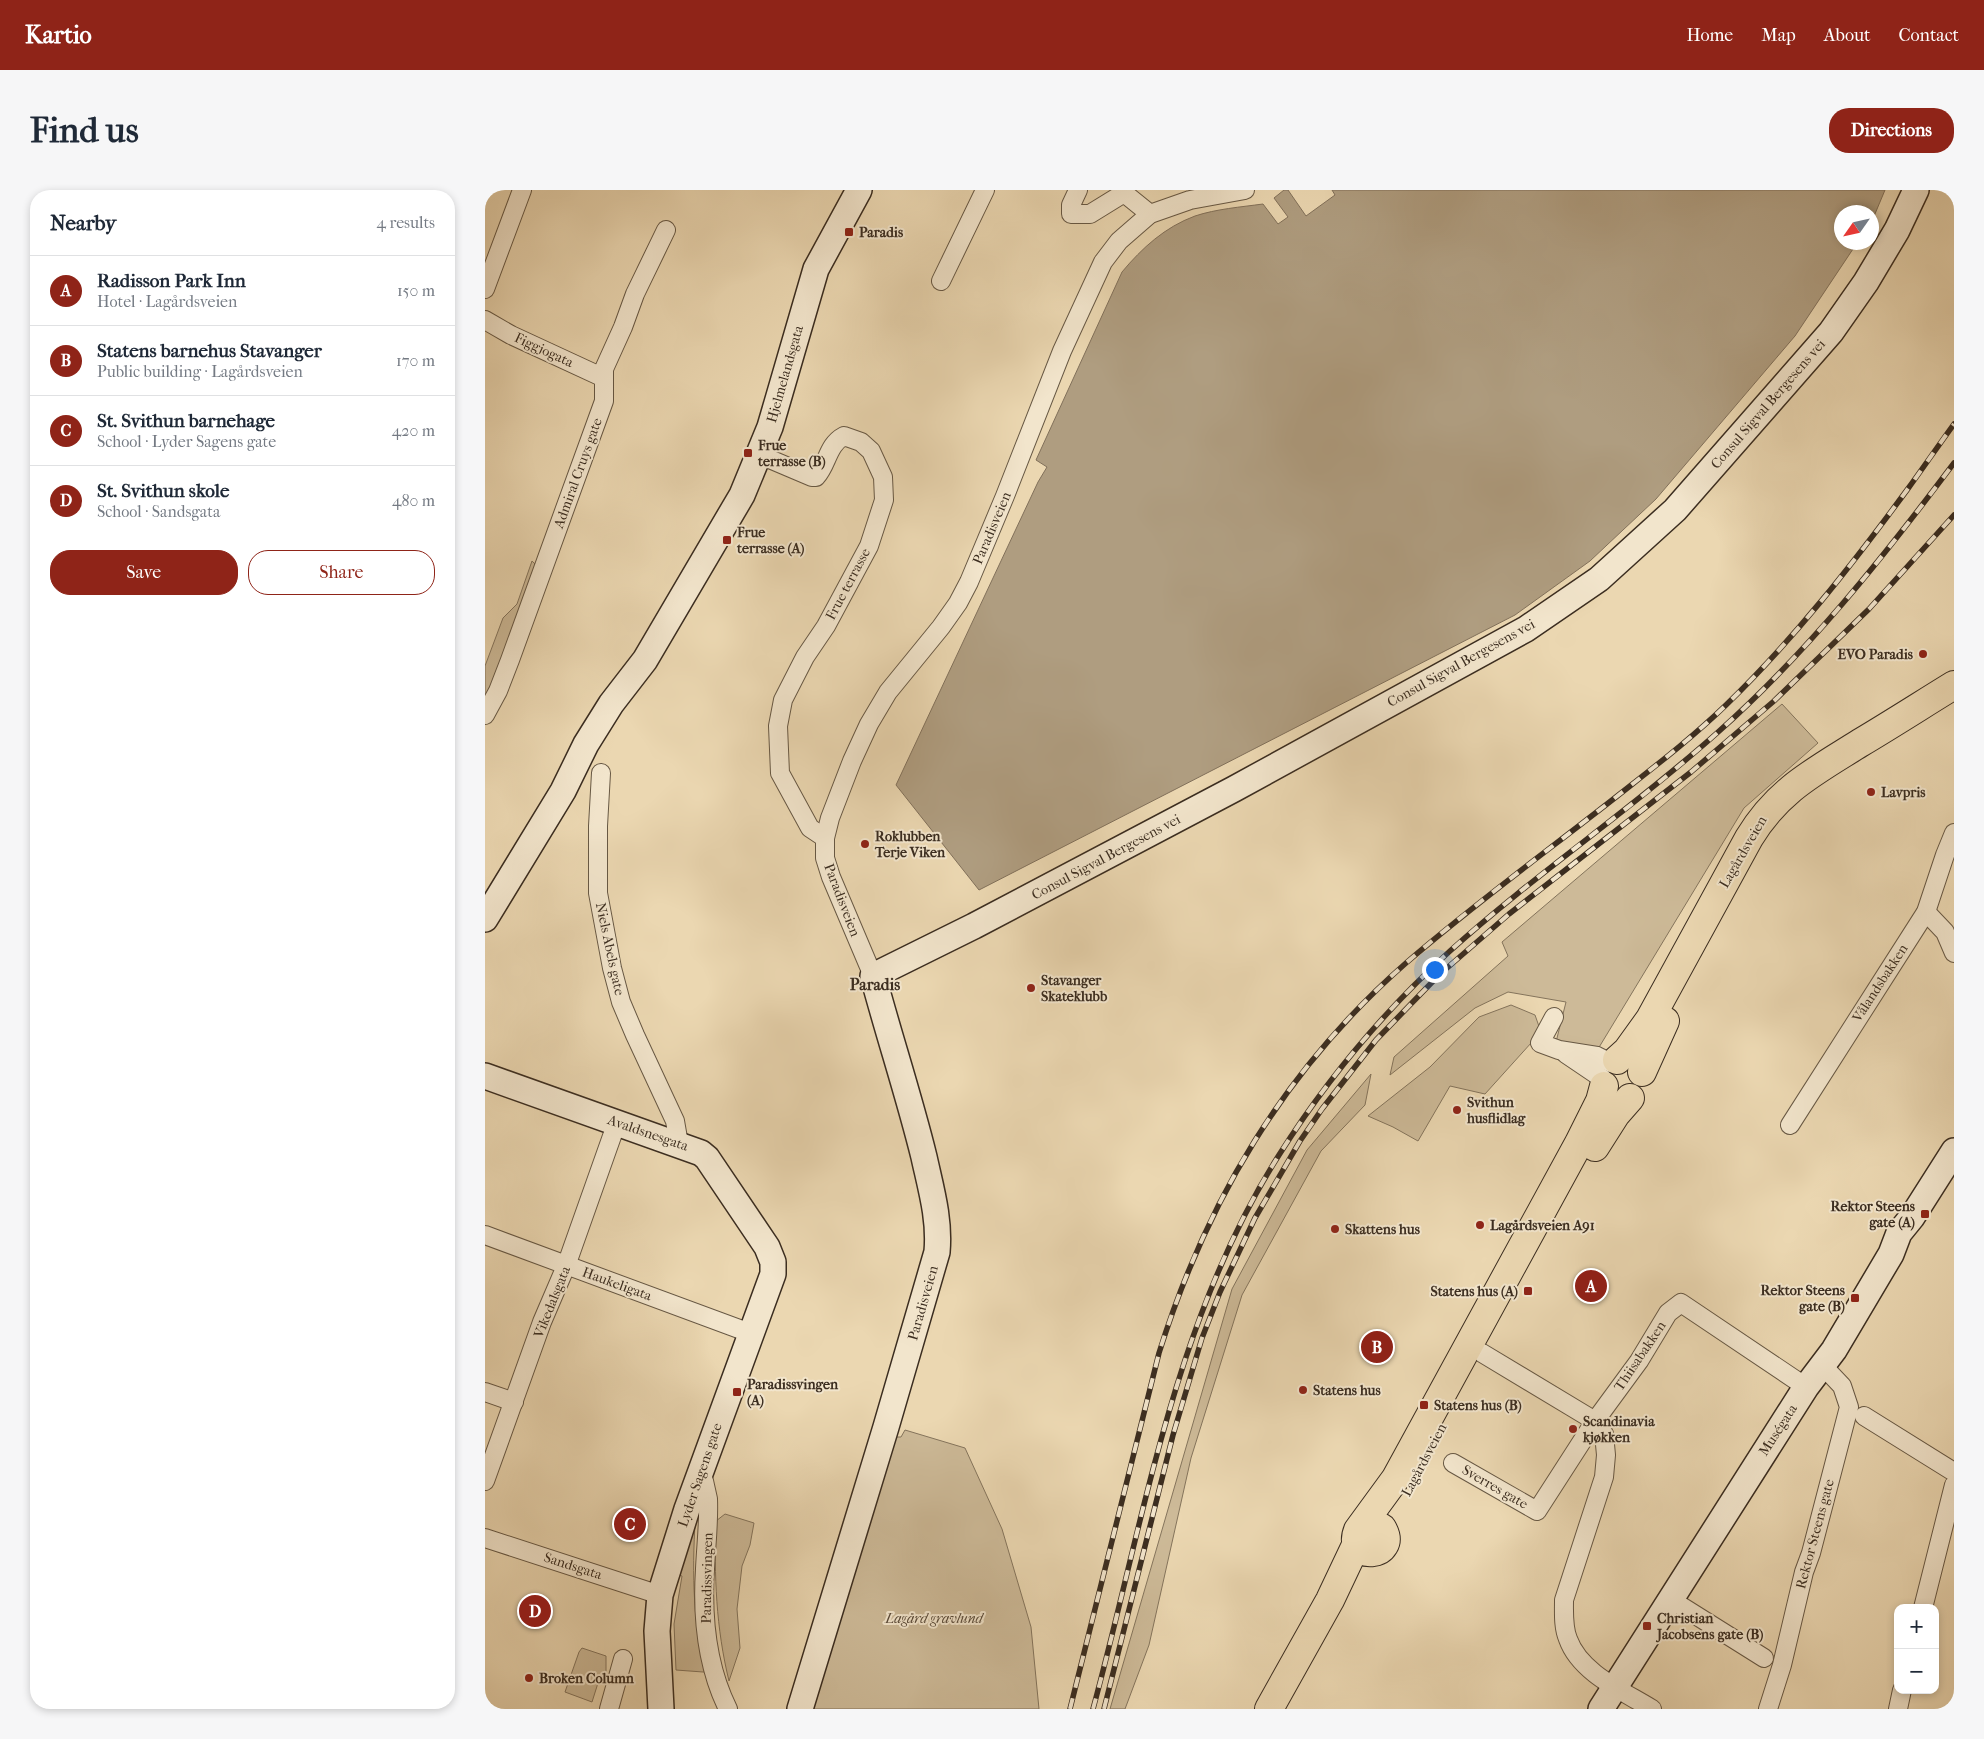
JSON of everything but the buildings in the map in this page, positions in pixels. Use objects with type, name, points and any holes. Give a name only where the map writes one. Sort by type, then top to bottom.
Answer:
[{"type":"main road","name":"Lagårdsveien","points":[[1288,1709],[1368,1566],[1371,1539],[1396,1478],[1579,1143],[1600,1101],[1608,1072],[1627,1051],[1650,1019],[1763,815],[1773,804],[1810,775],[1954,685]]},
{"type":"main road","name":"Lagårdsveien","points":[[1642,1072],[1662,1026],[1760,846],[1784,813],[1803,795],[1822,782],[1954,701]]},
{"type":"main road","points":[[1624,1059],[1631,1060],[1637,1064],[1642,1072],[1642,1086],[1637,1094],[1624,1100],[1614,1098],[1609,1093],[1608,1072],[1624,1059]]},
{"type":"main road","name":"Lagårdsveien","points":[[1269,1709],[1330,1600],[1371,1539],[1399,1507],[1606,1128],[1630,1098]]},
{"type":"street","points":[[485,289],[522,190]]},
{"type":"street","name":"Hjelmelandsgata","points":[[485,919],[563,791],[585,744],[611,704],[645,660],[742,496],[770,428],[816,269],[859,190]]},
{"type":"street","points":[[941,281],[985,190]]},
{"type":"street","points":[[1078,190],[1071,205],[1071,214],[1090,214],[1124,193],[1150,214]]},
{"type":"street","name":"Paradisveien","points":[[800,1709],[937,1252],[937,1222],[931,1188],[873,976],[831,877],[825,858],[825,838],[830,818],[852,761],[869,724],[887,692],[941,627],[958,603],[969,582],[1059,359],[1094,278],[1111,250],[1150,214],[1190,200],[1245,190]]},
{"type":"street","name":"Consul Sigval Bergesens vei","points":[[873,976],[974,926],[1234,789],[1526,629],[1599,579],[1675,510],[1831,332],[1866,282],[1897,230],[1916,190]]},
{"type":"street","name":"Admiral Cruys gate","points":[[485,715],[498,691],[510,660],[604,401],[604,369],[623,327],[635,294],[666,230]]},
{"type":"street","name":"Figgjogata","points":[[485,320],[511,335],[604,378]]},
{"type":"street","name":"Frue terrasse","points":[[760,455],[812,477],[818,474],[831,446],[837,439],[843,436],[851,438],[861,442],[871,451],[880,470],[885,488],[884,500],[869,546],[825,626],[805,657],[783,700],[778,726],[780,773],[810,828],[825,838]]},
{"type":"street","name":"Niels Abels gate","points":[[601,773],[598,826],[599,893],[612,968],[621,1002],[675,1121],[679,1144]]},
{"type":"street","name":"Vålandsbakken","points":[[1789,1126],[1926,912],[1954,833]]},
{"type":"street","points":[[1926,912],[1945,932],[1954,953]]},
{"type":"street","points":[[1554,1018],[1540,1043],[1559,1050],[1597,1056],[1608,1072]]},
{"type":"street","name":"Avaldsnesgata","points":[[485,1076],[701,1153],[707,1158],[767,1248]]},
{"type":"street","name":"Vikedalsgata","points":[[485,1481],[543,1322],[567,1266],[617,1122]]},
{"type":"street","name":"Muségata","points":[[1601,1709],[1806,1387],[1834,1350],[1881,1270],[1899,1234],[1954,1151]]},
{"type":"street","name":"Haukeligata","points":[[485,1234],[751,1333]]},
{"type":"street","name":"Lyder Sagens gate","points":[[661,1709],[657,1631],[661,1595],[699,1475],[773,1274],[773,1262],[767,1248]]},
{"type":"street","name":"Thiisabakken","points":[[1537,1511],[1595,1421],[1639,1361],[1669,1313],[1681,1303],[1806,1387]]},
{"type":"street","points":[[1482,1353],[1595,1421],[1604,1434],[1606,1456],[1604,1477],[1564,1600],[1564,1620],[1567,1638],[1577,1656],[1595,1672],[1652,1709]]},
{"type":"street","name":"Rektor Steens gate","points":[[1768,1709],[1782,1665],[1804,1572],[1811,1553],[1849,1407],[1842,1386],[1823,1366]]},
{"type":"street","points":[[485,1392],[513,1402]]},
{"type":"street","points":[[1864,1416],[1954,1472]]},
{"type":"street","name":"Sverres gate","points":[[1453,1463],[1537,1511]]},
{"type":"street","name":"Paradissvingen","points":[[699,1475],[704,1482],[708,1500],[704,1612],[708,1650],[714,1673],[728,1709]]},
{"type":"street","points":[[1924,1604],[1954,1485]]},
{"type":"street","name":"Sandsgata","points":[[485,1538],[661,1595]]},
{"type":"street","points":[[1671,1599],[1764,1658]]},
{"type":"street","points":[[609,1709],[623,1659]]},
{"type":"street","points":[[1897,1709],[1901,1694]]},
{"type":"green space","points":[[532,561],[538,567],[490,693],[485,696],[485,666],[503,618],[517,604]]},
{"type":"green space","points":[[1782,704],[1818,743],[1744,808],[1598,1049],[1556,1042],[1566,1002],[1508,992],[1475,1008],[1390,1075],[1394,1057],[1508,956],[1502,942]]},
{"type":"green space","points":[[1511,1005],[1535,1015],[1541,1032],[1485,1094],[1450,1086],[1418,1141],[1368,1116],[1430,1067],[1479,1017]]},
{"type":"green space","points":[[1371,1074],[1365,1105],[1321,1151],[1242,1295],[1191,1458],[1149,1645],[1125,1709],[1110,1709],[1232,1289],[1307,1150]]},
{"type":"green space","name":"Lagård gravlund","points":[[905,1430],[965,1448],[1002,1529],[1031,1627],[1039,1709],[813,1709],[893,1437],[901,1437]]},
{"type":"green space","points":[[696,1509],[694,1550],[695,1611],[705,1672],[676,1670],[674,1624],[682,1576],[676,1574]]},
{"type":"green space","points":[[725,1514],[754,1523],[750,1545],[742,1566],[737,1609],[740,1648],[729,1681],[721,1641],[715,1561],[716,1521]]},
{"type":"green space","points":[[582,1648],[606,1656],[606,1676],[598,1683],[592,1702],[565,1692]]},
{"type":"shaded area","points":[[1284,190],[1288,190],[1306,216],[1335,195],[1332,190],[1885,190],[1879,205],[1834,205],[1834,250],[1852,250],[1795,336],[1656,499],[1590,561],[1515,615],[979,890],[896,785],[1038,482],[1047,467],[1036,460],[1122,272],[1146,247],[1164,232],[1195,216],[1229,208],[1263,204],[1278,224],[1288,217],[1274,198]]},
{"type":"railway","points":[[1070,1709],[1159,1353],[1178,1297],[1226,1191],[1255,1141],[1287,1093],[1362,1004],[1406,963],[1483,899],[1673,752],[1751,680],[1799,628],[1843,574],[1954,424]]},
{"type":"railway","points":[[1093,1709],[1146,1495],[1165,1424],[1187,1354],[1212,1286],[1243,1219],[1297,1127],[1358,1047],[1402,998],[1450,951],[1515,895],[1651,789],[1717,733],[1782,671],[1871,570],[1954,463]]},
{"type":"railway","points":[[1104,1709],[1173,1435],[1202,1338],[1220,1292],[1255,1218],[1300,1141],[1322,1109],[1376,1040],[1439,975],[1509,914],[1691,772],[1774,701],[1869,609],[1954,515]]},
{"type":"place","name":"Paradis","points":[[849,232]]},
{"type":"place","name":"Frue terrasse (B)","points":[[748,453]]},
{"type":"place","name":"Frue terrasse (A)","points":[[727,540]]},
{"type":"place","name":"EVO Paradis","points":[[1923,654]]},
{"type":"place","name":"Lavpris","points":[[1871,792]]},
{"type":"place","name":"Roklubben Terje Viken","points":[[865,844]]},
{"type":"place","name":"Stavanger Skateklubb","points":[[1031,988]]},
{"type":"place","name":"Svithun husflidlag","points":[[1457,1110]]},
{"type":"place","name":"Rektor Steens gate (A)","points":[[1925,1214]]},
{"type":"place","name":"Lagårdsveien A91","points":[[1480,1225]]},
{"type":"place","name":"Skattens hus","points":[[1335,1229]]},
{"type":"place","name":"Radisson Park Inn","points":[[1591,1286]]},
{"type":"place","name":"Statens hus (A)","points":[[1528,1291]]},
{"type":"place","name":"Rektor Steens gate (B)","points":[[1855,1298]]},
{"type":"place","name":"Statens barnehus Stavanger","points":[[1377,1347]]},
{"type":"place","name":"Statens hus","points":[[1303,1390]]},
{"type":"place","name":"Paradissvingen (A)","points":[[737,1392]]},
{"type":"place","name":"Statens hus (B)","points":[[1424,1405]]},
{"type":"place","name":"Scandinavia kjøkken","points":[[1573,1429]]},
{"type":"place","name":"St. Svithun barnehage","points":[[630,1524]]},
{"type":"place","name":"St. Svithun skole","points":[[535,1611]]},
{"type":"place","name":"Christian Jacobsens gate (B)","points":[[1647,1626]]},
{"type":"place","name":"Broken Column","points":[[529,1678]]},
{"type":"district","name":"Paradis","points":[[875,984]]}]
